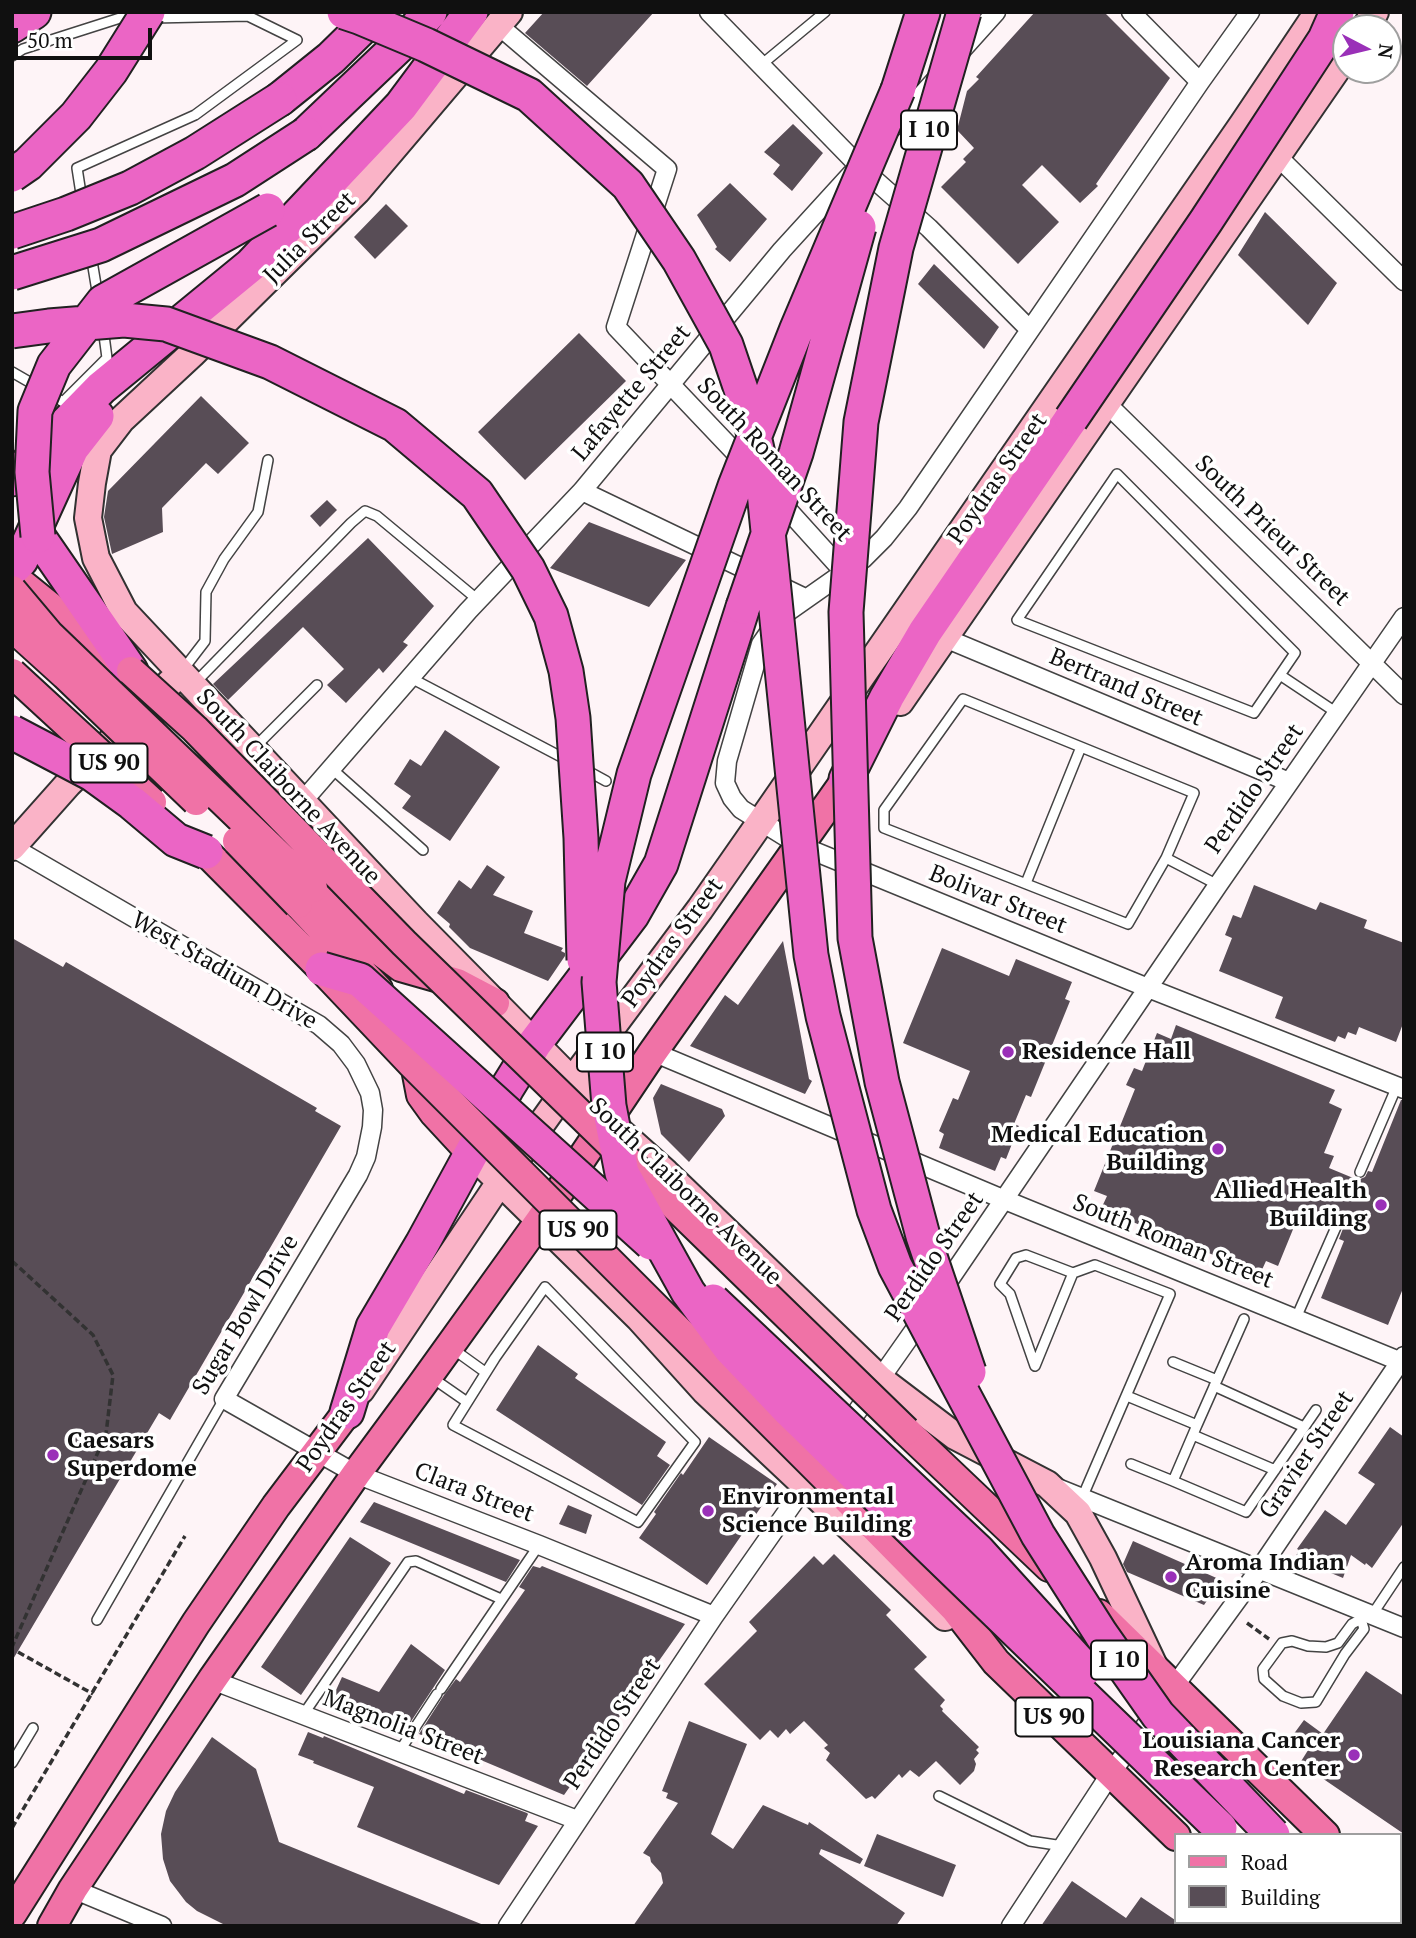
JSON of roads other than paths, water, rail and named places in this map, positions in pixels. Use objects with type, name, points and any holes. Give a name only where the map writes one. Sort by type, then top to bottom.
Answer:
[{"type":"highway","points":[[12,13],[18,12]]},
{"type":"highway","points":[[12,26],[34,12]]},
{"type":"highway","points":[[12,175],[29,164],[76,116],[111,71],[148,12]]},
{"type":"highway","points":[[12,273],[101,245],[234,180],[306,134],[408,37],[430,12]]},
{"type":"highway","name":"I 10","points":[[923,12],[898,90],[796,331],[735,486],[634,774],[608,881],[599,982],[609,1114],[622,1173],[688,1292],[729,1347],[790,1411],[1223,1831]]},
{"type":"highway","name":"I 10","points":[[964,12],[896,248],[861,422],[846,612],[855,938],[863,989],[882,1082],[923,1236],[999,1460],[1045,1546],[1101,1634],[1158,1715],[1271,1833]]},
{"type":"highway","points":[[845,781],[887,697],[925,632],[1206,221],[1325,39],[1337,12]]},
{"type":"highway","points":[[12,232],[130,188],[195,153],[281,99],[331,58],[366,15],[529,95],[628,185],[679,260],[726,345],[749,413],[762,472],[811,955],[823,1016],[874,1210],[895,1266],[999,1460]]},
{"type":"highway","points":[[131,671],[38,536],[12,478],[101,388],[251,265],[401,106],[492,17]]},
{"type":"highway","points":[[346,1412],[373,1327],[422,1244],[507,1088],[534,1043],[632,915],[661,864],[737,624],[796,453],[898,90]]},
{"type":"highway","points":[[38,536],[32,472],[35,411],[54,365],[103,302],[268,210],[401,106]]},
{"type":"highway","points":[[12,569],[21,560],[72,448],[110,400],[166,349],[204,304]]},
{"type":"highway","points":[[12,331],[124,320],[166,324],[270,362],[395,425],[477,494],[528,569],[551,616],[566,671],[573,718],[581,838],[582,927],[589,1049],[609,1114]]},
{"type":"highway","points":[[12,732],[92,774],[176,840],[206,852]]},
{"type":"highway","points":[[322,969],[360,980],[604,1199],[978,1551],[1101,1686],[1223,1831]]},
{"type":"main road","name":"South Claiborne Avenue","points":[[12,576],[131,671],[195,729],[404,943],[906,1431],[1165,1677],[1323,1833]]},
{"type":"main road","points":[[12,590],[49,634],[305,896],[410,1023],[417,1041],[416,1069],[421,1095],[471,1153]]},
{"type":"main road","points":[[12,627],[227,830],[305,896],[401,967],[457,982],[495,1003]]},
{"type":"main road","name":"US 90","points":[[12,673],[206,852],[412,1064],[955,1609],[996,1662],[1174,1834]]},
{"type":"main road","name":"Poydras Street","points":[[52,1926],[73,1889],[212,1680],[356,1474],[540,1222],[609,1114],[845,781]]},
{"type":"main road","name":"Poydras Street","points":[[12,1914],[196,1623],[276,1506],[346,1412]]},
{"type":"street","points":[[709,12],[859,166],[929,228],[1030,330]]},
{"type":"street","name":"Lafayette Street","points":[[302,802],[478,600],[582,491],[782,250],[996,12]]},
{"type":"street","points":[[1130,12],[1200,82]]},
{"type":"street","points":[[582,491],[805,598],[863,559],[908,508],[1250,12]]},
{"type":"street","name":"Poydras Street","points":[[346,1412],[500,1182],[700,909],[1318,12]]},
{"type":"street","name":"South Roman Street","points":[[492,17],[667,169],[616,327],[715,429],[844,572]]},
{"type":"street","name":"Julia Street","points":[[98,450],[121,420],[357,191],[492,17]]},
{"type":"street","name":"Poydras Street","points":[[845,781],[1332,77]]},
{"type":"street","points":[[1243,124],[1404,281]]},
{"type":"street","name":"South Prieur Street","points":[[1106,402],[1404,695]]},
{"type":"street","name":"South Claiborne Avenue","points":[[98,450],[89,517],[96,558],[124,612],[416,923],[534,1043],[880,1379],[955,1436],[1048,1484],[1078,1513],[1165,1677]]},
{"type":"street","name":"Bolivar Street","points":[[805,598],[779,618],[761,644],[727,761],[725,782],[732,798],[741,809],[799,845],[1400,1088]]},
{"type":"street","name":"Perdido Street","points":[[509,1926],[714,1616],[1005,1200],[1218,885],[1404,617]]},
{"type":"street","name":"Bertrand Street","points":[[945,638],[1289,782]]},
{"type":"street","points":[[12,847],[68,784],[187,679]]},
{"type":"street","name":"West Stadium Drive","points":[[12,847],[319,1025],[341,1044],[356,1064],[370,1093],[373,1127],[370,1142]]},
{"type":"street","name":"South Roman Street","points":[[653,1052],[1005,1200],[1403,1360]]},
{"type":"street","name":"Sugar Bowl Drive","points":[[225,1399],[358,1174],[370,1142]]},
{"type":"street","points":[[471,1153],[639,1318],[705,1391],[946,1619],[996,1662]]},
{"type":"street","name":"Gravier Street","points":[[1011,1926],[1111,1773],[1165,1677],[1259,1570],[1403,1360]]},
{"type":"street","name":"Clara Street","points":[[225,1399],[356,1474],[714,1616]]},
{"type":"street","points":[[1048,1484],[1366,1615],[1404,1628]]},
{"type":"street","name":"Magnolia Street","points":[[212,1680],[578,1820]]},
{"type":"street","points":[[73,1889],[162,1926]]},
{"type":"lane","points":[[761,65],[825,12]]},
{"type":"lane","points":[[12,56],[23,49],[120,18],[248,16],[297,40],[195,115],[77,168],[86,222]]},
{"type":"lane","points":[[12,372],[63,402],[107,358],[88,236]]},
{"type":"lane","points":[[187,679],[205,641],[206,592],[224,559],[258,512],[268,460]]},
{"type":"lane","points":[[1117,474],[1295,653],[1280,676],[1254,713],[1017,620],[1117,474]]},
{"type":"lane","points":[[187,679],[365,511],[377,516],[478,600]]},
{"type":"lane","points":[[1280,676],[1337,713]]},
{"type":"lane","points":[[409,677],[606,781]]},
{"type":"lane","points":[[252,749],[317,685]]},
{"type":"lane","points":[[963,699],[1194,793],[1166,858],[1128,924],[884,828],[884,810],[963,699]]},
{"type":"lane","points":[[1026,883],[1081,747]]},
{"type":"lane","points":[[331,768],[423,850]]},
{"type":"lane","points":[[1166,858],[1218,885]]},
{"type":"lane","points":[[1360,1172],[1400,1088]]},
{"type":"lane","points":[[1296,1318],[1340,1218]]},
{"type":"lane","points":[[1073,1273],[1035,1366],[1010,1294],[1000,1284],[1016,1258],[1026,1255],[1073,1273],[1095,1265],[1171,1294],[1082,1499]]},
{"type":"lane","points":[[545,1287],[695,1442],[638,1522],[453,1425],[485,1372],[545,1287]]},
{"type":"lane","points":[[1173,1481],[1244,1319]]},
{"type":"lane","points":[[450,1347],[485,1372]]},
{"type":"lane","points":[[1173,1362],[1304,1427]]},
{"type":"lane","points":[[429,1376],[467,1402]]},
{"type":"lane","points":[[1127,1396],[1275,1470]]},
{"type":"lane","name":"Sugar Bowl Drive","points":[[97,1620],[225,1399]]},
{"type":"lane","points":[[1131,1464],[1246,1512],[1316,1410]]},
{"type":"lane","points":[[399,1752],[538,1545]]},
{"type":"lane","points":[[303,1715],[408,1562],[416,1561],[501,1599]]},
{"type":"lane","points":[[1366,1615],[1364,1629],[1315,1702],[1301,1703],[1283,1696],[1264,1679],[1263,1669],[1282,1643],[1292,1641],[1308,1646],[1326,1647],[1338,1643],[1352,1623],[1366,1615],[1404,1567]]},
{"type":"lane","points":[[12,1763],[33,1728]]},
{"type":"lane","points":[[939,1796],[1030,1841],[1063,1846]]},
{"type":"place","name":"Residence Hall","points":[[1008,1052]]},
{"type":"place","name":"Medical Education Building","points":[[1218,1149]]},
{"type":"place","name":"Allied Health Building","points":[[1381,1205]]},
{"type":"place","name":"Caesars Superdome","points":[[53,1455]]},
{"type":"place","name":"Environmental Science Building","points":[[708,1511]]},
{"type":"place","name":"Aroma Indian Cuisine","points":[[1171,1577]]},
{"type":"place","name":"Louisiana Cancer Research Center","points":[[1354,1755]]}]
